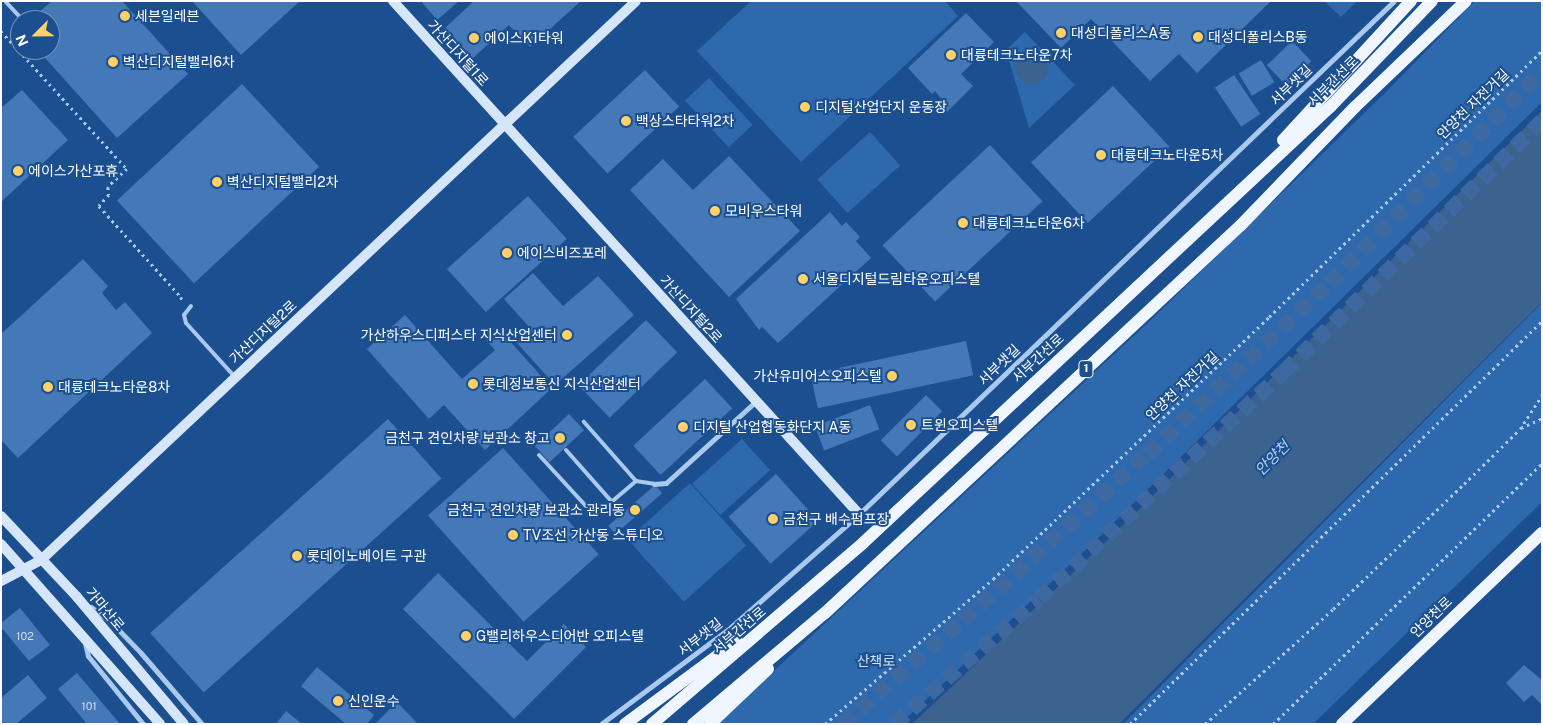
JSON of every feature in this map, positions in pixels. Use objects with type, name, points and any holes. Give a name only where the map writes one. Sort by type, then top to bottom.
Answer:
[{"type":"main road","points":[[1224,205],[1411,1]]},
{"type":"main road","name":"서부간선로","points":[[652,724],[809,591],[1330,107],[1432,1]]},
{"type":"main road","name":"1","points":[[693,724],[825,613],[1240,225],[1355,107],[1466,1]]},
{"type":"main road","name":"안양천로","points":[[1342,724],[1542,533]]},
{"type":"main road","points":[[625,724],[809,591]]},
{"type":"main road","points":[[710,724],[825,613]]},
{"type":"street","name":"가산디지털1로","points":[[393,1],[503,123]]},
{"type":"street","name":"가산디지털2로","points":[[24,569],[41,560],[503,123],[636,1]]},
{"type":"street","name":"서부샛길","points":[[601,724],[731,628],[859,514],[1394,1]]},
{"type":"street","name":"가산디지털2로","points":[[503,123],[859,514]]},
{"type":"street","points":[[654,484],[666,483],[756,401]]},
{"type":"street","name":"가마산로","points":[[1,516],[77,597],[184,724]]},
{"type":"street","points":[[1,544],[160,724]]},
{"type":"street","points":[[1,580],[24,569]]},
{"type":"street","points":[[77,597],[112,622],[202,724]]},
{"type":"street","points":[[83,635],[88,656],[143,724]]},
{"type":"lane","points":[[191,306],[186,311],[186,323],[235,376]]},
{"type":"lane","points":[[584,422],[636,481],[654,484]]},
{"type":"lane","points":[[566,450],[612,502]]},
{"type":"lane","points":[[539,455],[595,516],[636,481]]},
{"type":"path","points":[[1,31],[127,169],[108,187],[109,195],[98,206],[181,297],[186,311]]},
{"type":"path","name":"안양천 자전거길","points":[[825,724],[993,579],[1269,317],[1542,51]]},
{"type":"path","points":[[1130,724],[1542,320]]},
{"type":"path","points":[[1205,724],[1333,609],[1520,429],[1542,395]]},
{"type":"path","points":[[1520,429],[1542,418]]},
{"type":"path","points":[[1273,724],[1542,464]]},
{"type":"green space","name":"디지털산업단지 운동장","points":[[751,1],[945,1],[958,16],[801,162],[697,51]]},
{"type":"green space","points":[[1324,1],[1357,1],[1341,17]]},
{"type":"green space","name":"산책로","points":[[1475,1],[1542,1],[1542,102],[1093,543],[900,724],[717,724],[1153,318],[1388,90]]},
{"type":"green space","points":[[1025,32],[1075,85],[1029,128],[1006,50]]},
{"type":"green space","points":[[709,78],[753,125],[729,147],[685,101]]},
{"type":"green space","points":[[870,132],[900,165],[847,213],[817,180]]},
{"type":"green space","points":[[1542,303],[1542,502],[1313,724],[1123,724]]},
{"type":"green space","points":[[742,439],[770,470],[720,515],[692,484]]},
{"type":"green space","points":[[690,483],[746,545],[684,602],[628,539]]},
{"type":"water","points":[[1032,52],[1038,53],[1043,57],[1047,62],[1047,74],[1043,79],[1038,83],[1032,84],[1026,83],[1021,79],[1017,74],[1016,68],[1017,62],[1021,57],[1026,53]]},
{"type":"water","name":"안양천","points":[[1542,111],[1542,302],[1119,724],[912,724],[1117,531]]},
{"type":"building","name":"벽산디지털밸리6차","points":[[52,1],[122,1],[188,74],[117,138],[47,60],[60,60],[60,10],[42,10]]},
{"type":"building","points":[[192,1],[300,1],[241,55]]},
{"type":"building","points":[[421,1],[459,1],[437,20]]},
{"type":"building","name":"에이스K1타워","points":[[474,1],[581,1],[530,47],[509,25],[472,59],[444,29]]},
{"type":"building","points":[[1016,1],[1271,1],[1197,73],[1179,54],[1150,81],[1091,19],[1061,48]]},
{"type":"building","name":"대륭테크노타운7차","points":[[966,13],[994,42],[961,74],[973,86],[947,112],[939,104],[943,101],[935,91],[932,94],[908,68]]},
{"type":"building","points":[[1292,41],[1311,61],[1286,85],[1267,65]]},
{"type":"building","points":[[1261,60],[1274,82],[1252,96],[1239,73]]},
{"type":"building","name":"백상스타타워2차","points":[[645,70],[679,107],[607,173],[573,137]]},
{"type":"building","points":[[1234,75],[1260,114],[1241,127],[1215,88]]},
{"type":"building","name":"벽산디지털밸리2차","points":[[242,84],[319,167],[194,283],[117,201]]},
{"type":"building","name":"대륭테크노타운5차","points":[[1113,86],[1170,147],[1088,223],[1031,162]]},
{"type":"building","name":"에이스가산포휴","points":[[22,90],[68,140],[1,202],[1,108]]},
{"type":"building","name":"대륭테크노타운6차","points":[[990,145],[1043,201],[935,302],[882,245]]},
{"type":"building","name":"모비우스타워","points":[[729,156],[800,231],[729,297],[630,190],[663,159],[693,190]]},
{"type":"building","name":"에이스비즈포레","points":[[528,196],[567,239],[486,312],[447,269]]},
{"type":"building","name":"서울디지털드림타운오피스텔","points":[[830,212],[842,226],[846,222],[860,237],[856,241],[871,258],[778,343],[762,327],[759,330],[736,299]]},
{"type":"building","name":"대륭테크노타운8차","points":[[83,259],[108,286],[102,293],[116,310],[125,302],[152,333],[18,458],[1,440],[1,334]]},
{"type":"building","name":"가산하우스디퍼스타 지식산업센터","points":[[533,273],[563,306],[598,276],[634,315],[555,385],[516,342],[531,329],[504,299]]},
{"type":"building","name":"롯데정보통신 지식산업센터","points":[[405,315],[462,379],[495,350],[486,340],[499,329],[552,388],[485,450],[444,405],[429,419],[367,349]]},
{"type":"building","points":[[646,320],[677,352],[610,418],[578,385]]},
{"type":"building","name":"가산유미어스오피스텔","points":[[966,341],[973,375],[818,408],[810,374]]},
{"type":"building","name":"디지털 산업협동화단지 A동","points":[[705,379],[732,408],[661,475],[633,446]]},
{"type":"building","name":"트윈오피스텔","points":[[926,395],[942,411],[897,457],[881,440]]},
{"type":"building","points":[[870,405],[879,429],[824,450],[815,426]]},
{"type":"building","name":"금천구 견인차량 보관소 창고","points":[[569,414],[584,430],[550,462],[535,446]]},
{"type":"building","name":"롯데이노베이트 구관","points":[[388,419],[442,478],[204,693],[150,633]]},
{"type":"building","name":"TV조선 가산동 스튜디오","points":[[503,448],[599,554],[524,622],[428,516]]},
{"type":"building","name":"금천구 배수펌프장","points":[[776,474],[818,521],[771,564],[728,517]]},
{"type":"building","name":"금천구 견인차량 보관소 관리동","points":[[655,485],[662,493],[615,534],[608,526]]},
{"type":"building","name":"G밸리하우스디어반 오피스텔","points":[[438,573],[527,661],[564,624],[586,647],[514,719],[403,609]]},
{"type":"building","points":[[20,608],[50,645],[29,661],[1,627],[1,623]]},
{"type":"building","points":[[1524,665],[1542,680],[1542,705],[1532,695],[1524,702],[1506,683]]},
{"type":"building","name":"신인운수","points":[[317,667],[374,715],[367,724],[346,724],[301,686]]},
{"type":"building","points":[[77,673],[120,724],[87,724],[58,689]]},
{"type":"building","points":[[28,675],[47,698],[16,724],[4,724],[1,720],[1,698]]},
{"type":"building","points":[[397,702],[418,724],[375,724]]},
{"type":"building","points":[[286,711],[302,724],[276,724]]},
{"type":"tunnel","points":[[842,724],[963,620],[1147,454],[1329,283],[1542,71]]},
{"type":"tunnel","points":[[894,724],[1039,598],[1284,371],[1542,120]]},
{"type":"place","name":"세븐일레븐","points":[[125,16]]},
{"type":"place","name":"대성디폴리스A동","points":[[1061,33]]},
{"type":"place","name":"대성디폴리스B동","points":[[1198,37]]},
{"type":"place","name":"에이스K1타워","points":[[474,38]]},
{"type":"place","name":"대륭테크노타운7차","points":[[951,55]]},
{"type":"place","name":"벽산디지털밸리6차","points":[[113,62]]},
{"type":"place","name":"디지털산업단지 운동장","points":[[805,107]]},
{"type":"place","name":"백상스타타워2차","points":[[626,121]]},
{"type":"place","name":"대륭테크노타운5차","points":[[1101,155]]},
{"type":"place","name":"에이스가산포휴","points":[[18,171]]},
{"type":"place","name":"벽산디지털밸리2차","points":[[217,182]]},
{"type":"place","name":"모비우스타워","points":[[715,211]]},
{"type":"place","name":"대륭테크노타운6차","points":[[963,223]]},
{"type":"place","name":"에이스비즈포레","points":[[507,253]]},
{"type":"place","name":"서울디지털드림타운오피스텔","points":[[803,279]]},
{"type":"place","name":"가산하우스디퍼스타 지식산업센터","points":[[567,335]]},
{"type":"place","name":"가산유미어스오피스텔","points":[[892,376]]},
{"type":"place","name":"롯데정보통신 지식산업센터","points":[[473,384]]},
{"type":"place","name":"대륭테크노타운8차","points":[[48,387]]},
{"type":"place","name":"트윈오피스텔","points":[[911,425]]},
{"type":"place","name":"디지털 산업협동화단지 A동","points":[[683,427]]},
{"type":"place","name":"금천구 견인차량 보관소 창고","points":[[560,438]]},
{"type":"place","name":"금천구 견인차량 보관소 관리동","points":[[635,510]]},
{"type":"place","name":"금천구 배수펌프장","points":[[773,519]]},
{"type":"place","name":"TV조선 가산동 스튜디오","points":[[513,535]]},
{"type":"place","name":"롯데이노베이트 구관","points":[[297,556]]},
{"type":"place","name":"G밸리하우스디어반 오피스텔","points":[[466,636]]},
{"type":"place","name":"신인운수","points":[[338,701]]}]
